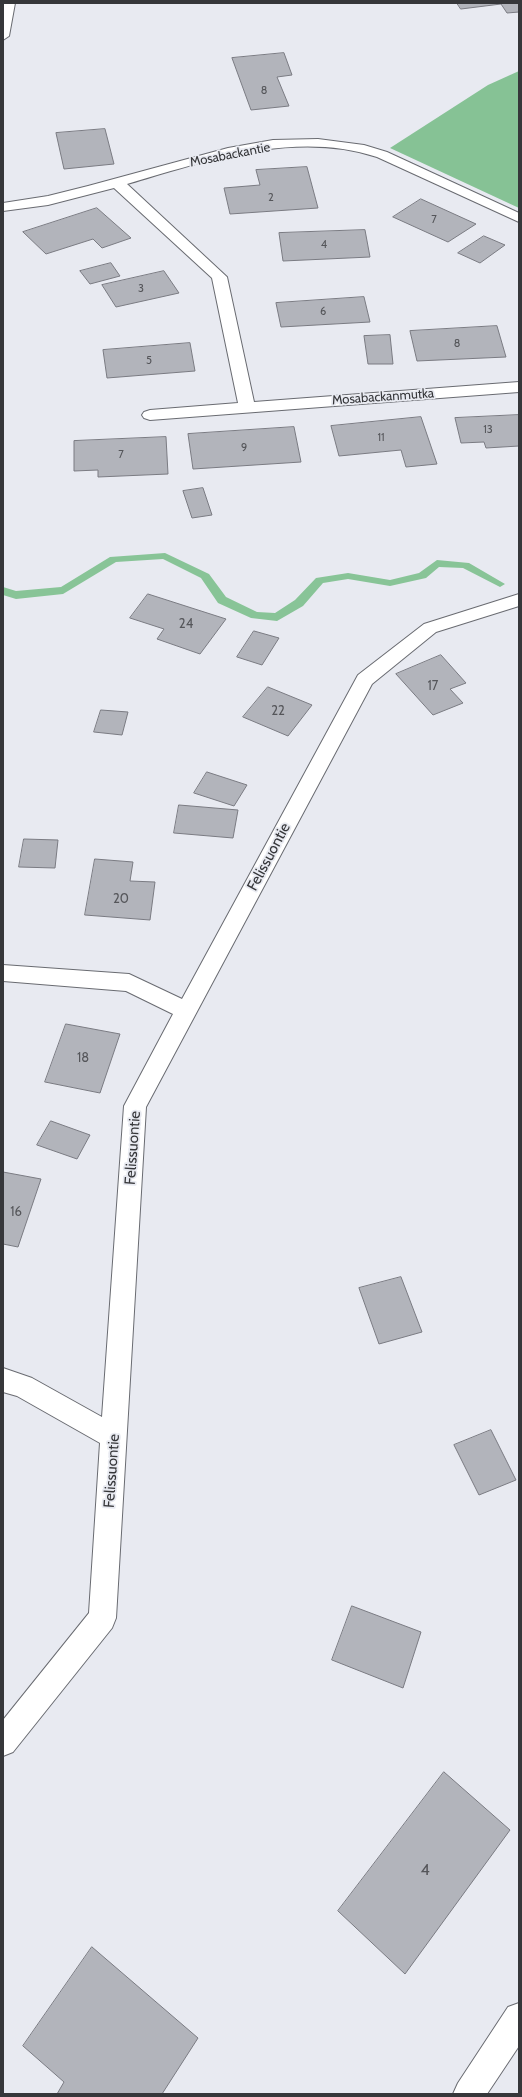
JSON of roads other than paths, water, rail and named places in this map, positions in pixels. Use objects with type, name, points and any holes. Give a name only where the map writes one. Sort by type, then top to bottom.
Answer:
[{"type":"street","points":[[3,36],[9,3]]},
{"type":"street","name":"Mosabackantie","points":[[3,207],[28,205],[117,183],[217,154],[258,147],[296,144],[330,145],[364,149],[392,157],[519,218]]},
{"type":"street","points":[[117,183],[218,277],[247,408]]},
{"type":"street","name":"Mosabackanmutka","points":[[150,415],[519,387]]},
{"type":"street","name":"Felissuontie","points":[[3,1742],[102,1618],[135,1106],[365,680],[430,628],[519,600]]},
{"type":"street","points":[[3,974],[129,983],[187,1010]]},
{"type":"street","points":[[3,1380],[23,1386],[114,1437]]},
{"type":"street","points":[[469,2094],[519,2018]]},
{"type":"waterway","points":[[3,591],[16,595],[63,590],[114,559],[165,556],[205,576],[222,600],[255,615],[277,617],[299,603],[320,580],[348,576],[390,583],[422,576],[437,563],[465,565],[500,584]]}]
